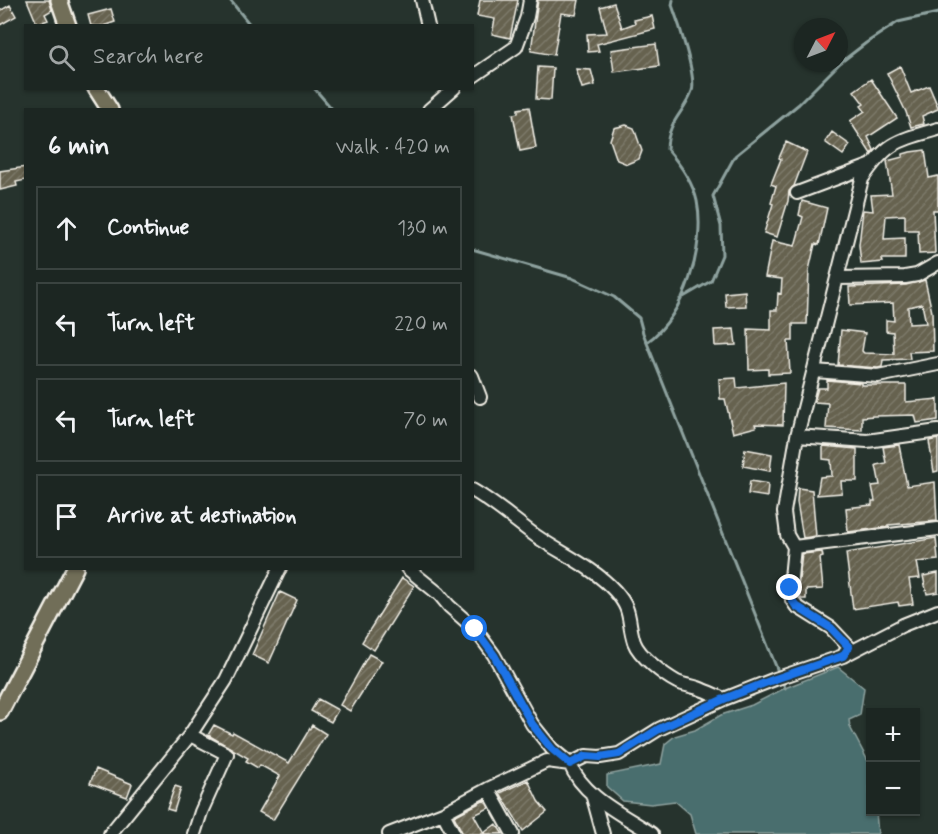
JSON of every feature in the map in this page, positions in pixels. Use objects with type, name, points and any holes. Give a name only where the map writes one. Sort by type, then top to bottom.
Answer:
[{"type":"main road","points":[[58,0],[67,24]]},
{"type":"main road","points":[[97,90],[109,108]]},
{"type":"main road","points":[[0,712],[74,570]]},
{"type":"street","points":[[422,0],[428,24]]},
{"type":"street","points":[[474,76],[516,47],[527,17],[530,0]]},
{"type":"street","points":[[431,108],[452,90]]},
{"type":"street","points":[[843,656],[849,647],[842,638],[796,606],[792,600],[790,588],[794,547],[787,535],[784,512],[797,436],[862,179],[882,152],[901,140],[938,129]]},
{"type":"street","points":[[797,193],[872,164]]},
{"type":"street","points":[[837,278],[905,277],[917,275],[938,263]]},
{"type":"street","points":[[814,371],[879,376],[938,364]]},
{"type":"street","points":[[474,381],[480,397]]},
{"type":"street","points":[[797,436],[867,441],[938,431]]},
{"type":"street","points":[[474,491],[603,580],[625,605],[634,642],[644,657],[675,681],[702,689],[724,699]]},
{"type":"street","points":[[794,547],[938,529]]},
{"type":"street","points":[[110,834],[190,735],[226,680],[279,570]]},
{"type":"street","points":[[409,570],[439,594],[475,629],[494,655],[532,724],[552,749],[570,764],[573,772],[592,794],[652,834]]},
{"type":"street","points":[[390,834],[443,813],[547,761],[570,764],[586,756],[600,757],[619,754],[659,729],[724,699],[843,656],[903,625],[938,611]]},
{"type":"street","points":[[190,735],[227,754],[201,812],[194,834]]},
{"type":"street","points":[[488,789],[513,834]]},
{"type":"street","points":[[592,794],[603,834]]},
{"type":"street","points":[[443,813],[454,834]]},
{"type":"water","points":[[838,667],[864,688],[860,715],[849,720],[850,727],[866,757],[866,816],[876,816],[878,834],[696,834],[690,814],[675,801],[651,804],[623,801],[607,787],[607,775],[661,764],[665,744],[675,736],[695,730],[721,715],[752,705],[785,688]]},
{"type":"building","points":[[27,0],[49,0],[52,10],[45,14],[48,20],[37,24]]},
{"type":"building","points":[[480,0],[518,0],[510,38],[492,34],[495,19],[477,16]]},
{"type":"building","points":[[538,0],[579,0],[576,15],[561,13],[554,55],[531,51]]},
{"type":"building","points":[[614,3],[622,28],[635,23],[634,20],[652,16],[655,29],[597,44],[599,51],[588,52],[587,34],[607,33],[600,7]]},
{"type":"building","points":[[10,5],[16,16],[0,25],[0,11]]},
{"type":"building","points":[[111,9],[115,22],[90,24],[88,15]]},
{"type":"building","points":[[656,44],[659,66],[614,72],[611,50]]},
{"type":"building","points":[[900,66],[911,93],[929,86],[938,107],[922,116],[924,124],[911,127],[887,73]]},
{"type":"building","points":[[538,67],[553,68],[551,100],[536,99]]},
{"type":"building","points":[[576,69],[591,70],[595,85],[582,88]]},
{"type":"building","points":[[871,79],[897,118],[868,137],[874,150],[871,154],[850,121],[865,111],[861,106],[864,104],[854,91]]},
{"type":"building","points":[[529,107],[536,148],[520,151],[513,114],[518,113],[518,109]]},
{"type":"building","points":[[626,125],[634,128],[642,151],[639,159],[627,164],[617,160],[610,140],[614,128]]},
{"type":"building","points":[[832,132],[850,145],[843,155],[825,142]]},
{"type":"building","points":[[786,142],[807,152],[794,186],[789,191],[777,237],[764,233],[776,186],[771,184]]},
{"type":"building","points":[[925,150],[929,178],[938,176],[938,210],[933,210],[935,253],[919,254],[918,230],[905,230],[905,215],[886,216],[884,239],[905,238],[905,259],[882,259],[883,262],[861,264],[859,245],[863,210],[873,211],[871,195],[892,194],[887,161],[903,157],[903,154]]},
{"type":"building","points":[[24,167],[24,180],[16,182],[17,186],[0,190],[0,171]]},
{"type":"building","points":[[802,201],[827,208],[819,245],[815,244],[809,270],[807,324],[793,324],[793,341],[788,341],[790,373],[768,374],[768,369],[749,370],[748,329],[771,330],[771,310],[777,310],[778,293],[781,294],[782,279],[765,277],[772,241],[795,246],[803,217],[799,215]]},
{"type":"building","points":[[925,280],[932,312],[933,351],[909,352],[910,359],[883,360],[882,367],[878,368],[838,365],[841,330],[865,333],[862,351],[864,353],[894,354],[893,332],[886,331],[886,320],[894,321],[893,303],[850,305],[849,287],[906,285]],"holes":[[[922,304],[926,323],[909,324],[908,307]]]},
{"type":"building","points":[[745,291],[746,306],[726,307],[725,293]]},
{"type":"building","points":[[734,329],[736,345],[715,346],[714,330]]},
{"type":"building","points":[[736,378],[737,388],[784,383],[783,425],[755,424],[756,427],[733,433],[725,399],[720,399],[719,379]]},
{"type":"building","points":[[827,380],[861,383],[861,385],[906,385],[906,402],[938,399],[938,420],[917,423],[915,415],[874,416],[862,417],[862,430],[826,428],[828,403],[814,402],[818,388],[827,388]]},
{"type":"building","points":[[938,439],[938,471],[934,472],[929,441]]},
{"type":"building","points":[[899,445],[907,486],[935,482],[937,521],[888,525],[888,527],[848,532],[846,508],[872,505],[872,501],[875,501],[872,486],[880,485],[876,465],[886,463],[883,447]]},
{"type":"building","points":[[823,446],[857,449],[857,481],[841,481],[842,493],[817,495],[820,477],[832,476],[831,460],[823,459]]},
{"type":"building","points":[[745,449],[772,454],[770,471],[743,466]]},
{"type":"building","points":[[750,481],[768,484],[767,497],[748,494]]},
{"type":"building","points":[[798,488],[812,490],[816,536],[803,538],[797,502]]},
{"type":"building","points":[[936,538],[938,560],[917,562],[920,578],[909,579],[913,604],[899,606],[898,602],[853,609],[846,553]]},
{"type":"building","points":[[822,552],[823,557],[820,558],[823,589],[806,590],[806,599],[801,599],[798,588],[802,554]]},
{"type":"building","points":[[938,573],[938,592],[927,594],[923,576]]},
{"type":"building","points":[[402,578],[414,586],[374,650],[362,642]]},
{"type":"building","points":[[280,592],[297,600],[269,663],[252,655]]},
{"type":"building","points":[[369,654],[382,661],[350,711],[340,705]]},
{"type":"building","points":[[318,699],[338,710],[331,722],[311,711]]},
{"type":"building","points":[[214,725],[232,734],[233,732],[289,763],[312,725],[326,734],[273,820],[259,812],[280,776],[260,765],[258,768],[246,761],[248,758],[208,735]]},
{"type":"building","points":[[96,769],[132,784],[127,797],[90,783]]},
{"type":"building","points":[[528,780],[538,801],[547,812],[523,831],[500,793]]},
{"type":"building","points":[[175,786],[181,788],[174,811],[167,809]]},
{"type":"building","points":[[485,800],[489,808],[474,815],[484,833],[496,824],[503,834],[463,834],[454,816]]},
{"type":"waterway","points":[[230,0],[249,24]]},
{"type":"waterway","points":[[647,342],[672,315],[682,298],[690,278],[698,238],[699,219],[695,194],[685,174],[667,149],[670,131],[692,91],[693,84],[686,49],[672,5],[673,0]]},
{"type":"waterway","points":[[680,299],[711,281],[722,255],[721,226],[713,196],[735,156],[799,104],[840,63],[866,43],[898,22],[938,13]]},
{"type":"waterway","points":[[316,90],[331,108]]},
{"type":"waterway","points":[[474,250],[572,278],[614,297],[639,318],[779,674]]},
{"type":"waterway","points":[[782,680],[785,688]]},
{"type":"route","points":[[475,629],[494,655],[532,724],[552,749],[570,764],[586,756],[600,757],[619,754],[659,729],[724,699],[843,656],[849,647],[842,638],[831,628],[796,606],[792,600],[790,588]]}]
